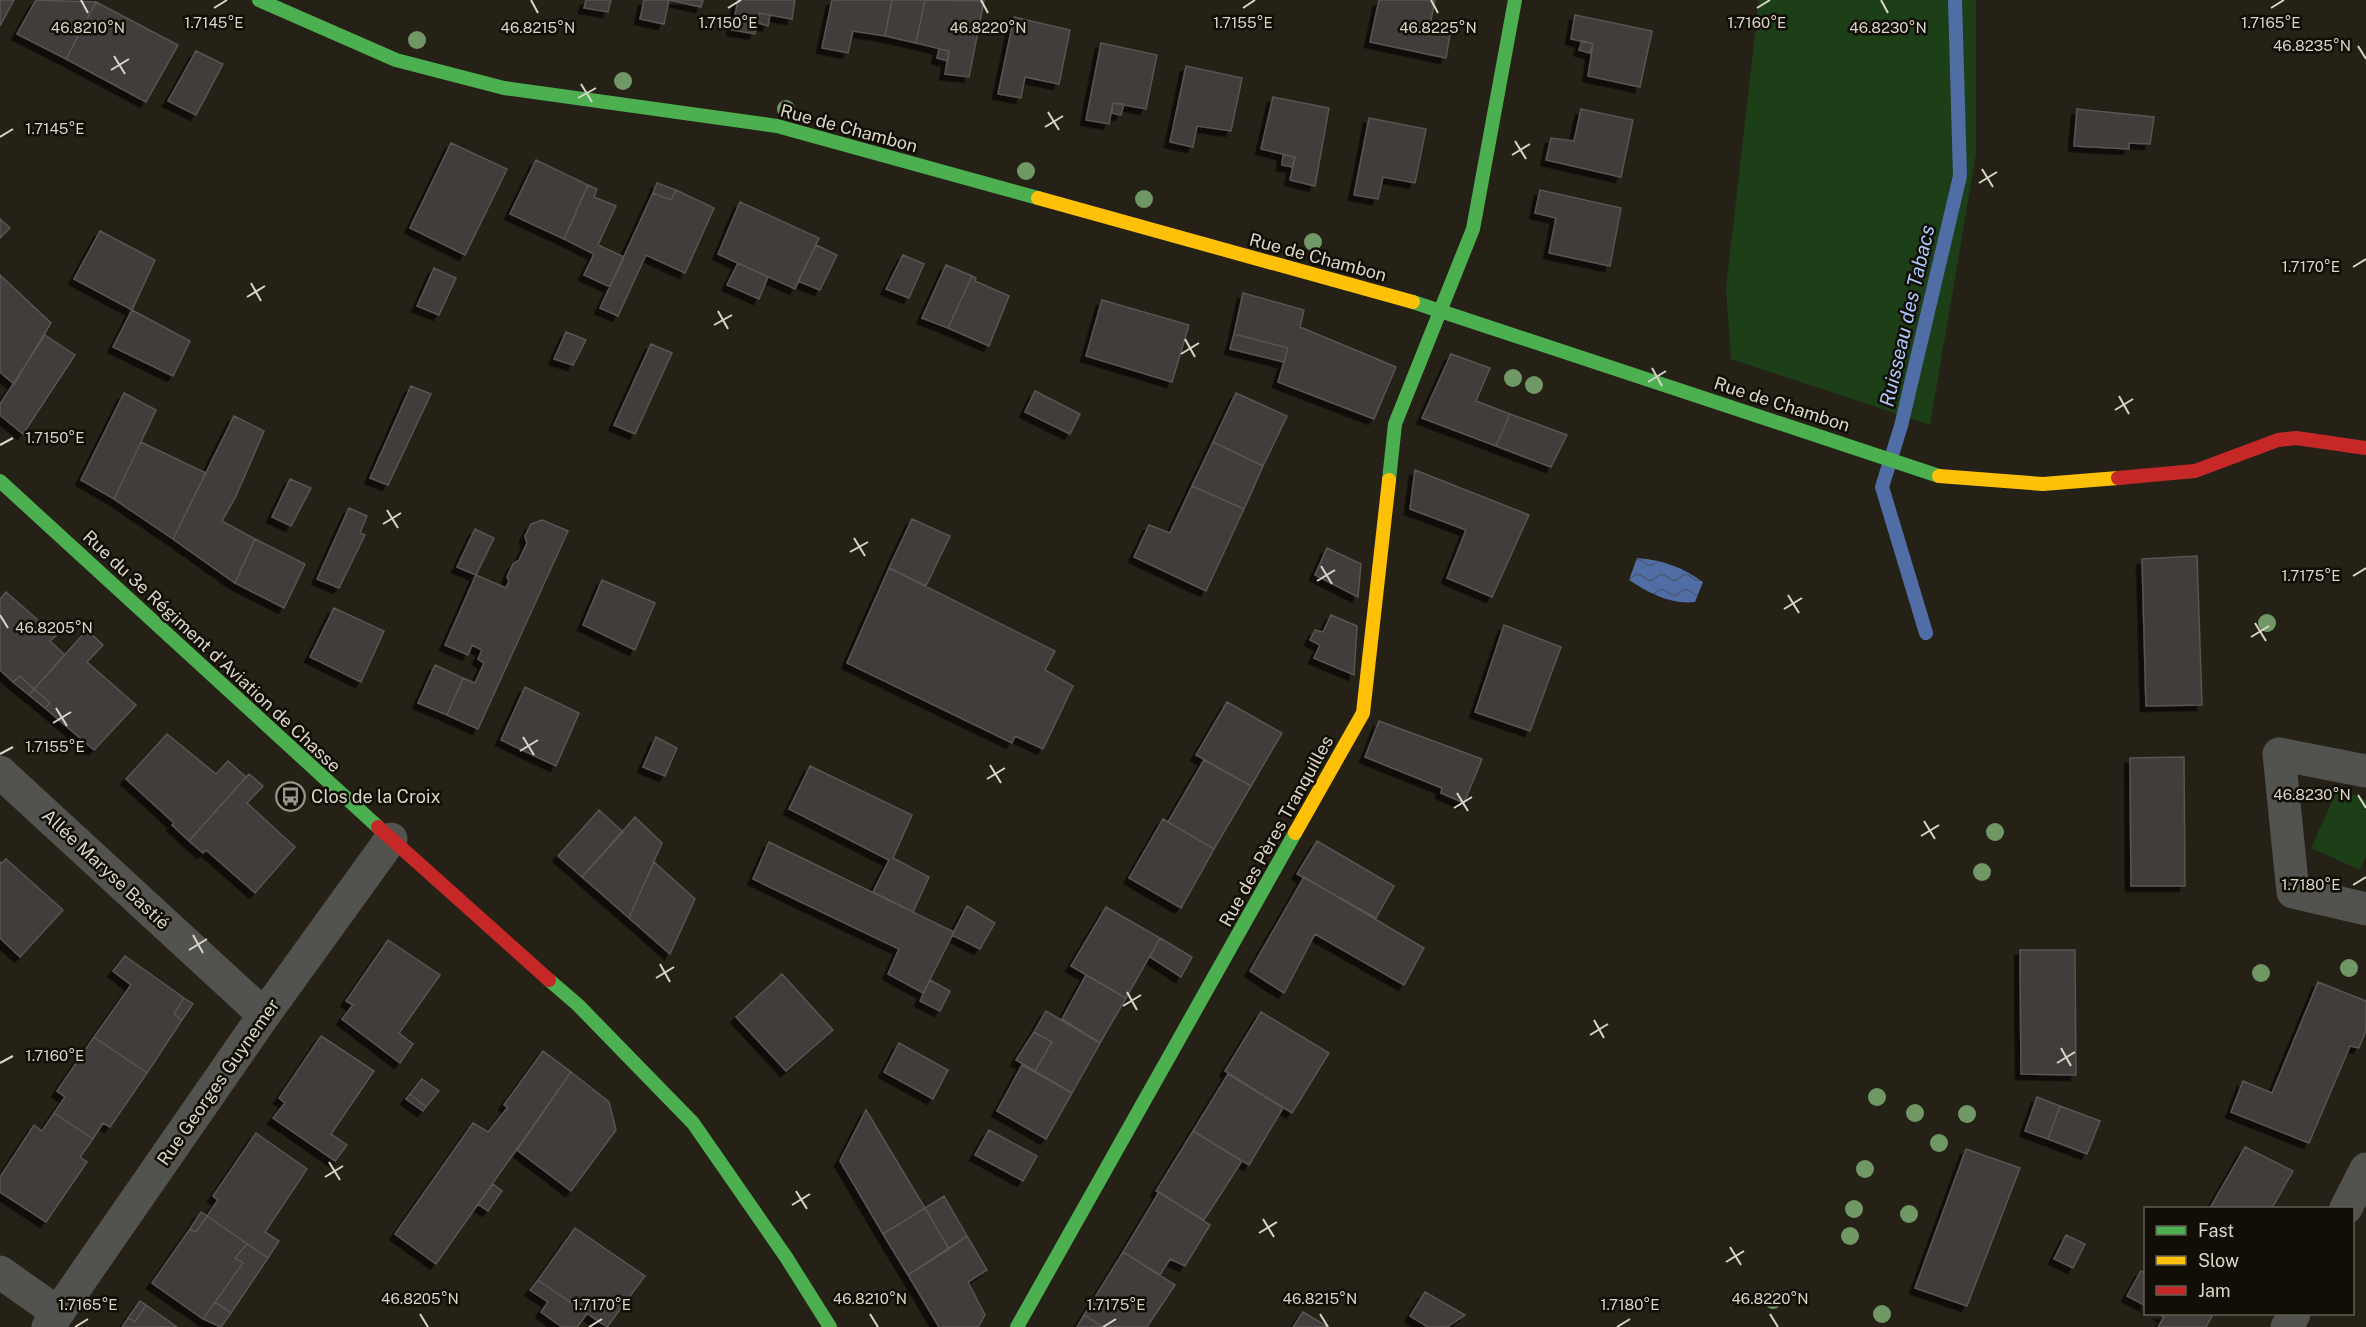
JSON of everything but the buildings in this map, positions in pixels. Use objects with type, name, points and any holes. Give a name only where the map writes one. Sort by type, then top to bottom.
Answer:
[{"type":"street","name":"Rue de Chambon","points":[[259,0],[396,60],[504,88],[777,126],[1443,310],[1946,478],[2043,484],[2195,471],[2278,440],[2296,438],[2366,448]]},
{"type":"street","name":"Rue des Pères Tranquilles","points":[[1017,1327],[1363,713],[1395,424],[1443,310],[1473,229],[1515,0]]},
{"type":"street","name":"Rue du 3e Régiment d'Aviation de Chasse","points":[[0,481],[391,839],[578,1005],[693,1123],[786,1257],[830,1327]]},
{"type":"street","points":[[2366,771],[2279,754],[2293,892],[2366,909]]},
{"type":"street","name":"Allée Maryse Bastié","points":[[0,772],[264,1015]]},
{"type":"street","name":"Rue Georges Guynemer","points":[[53,1320],[264,1015],[391,839]]},
{"type":"street","points":[[2347,1207],[2366,1169]]},
{"type":"street","points":[[0,1272],[53,1320]]},
{"type":"green space","points":[[1759,0],[1976,0],[1976,154],[1930,425],[1731,359],[1726,288]]},
{"type":"green space","points":[[2338,788],[2366,800],[2366,856],[2360,870],[2311,848]]},
{"type":"water","points":[[1637,558],[1672,565],[1703,582],[1695,602],[1669,600],[1629,580]]},
{"type":"waterway","name":"Ruisseau des Tabacs","points":[[1926,633],[1882,487],[1901,426],[1960,176],[1955,0]]},
{"type":"traffic: fast","points":[[259,0],[396,60],[504,88],[777,126],[1038,198]]},
{"type":"traffic: fast","points":[[1389,480],[1395,424],[1473,229],[1515,0]]},
{"type":"traffic: fast","points":[[1413,302],[1939,476]]},
{"type":"traffic: fast","points":[[0,481],[378,827]]},
{"type":"traffic: fast","points":[[1017,1327],[1295,833]]},
{"type":"traffic: fast","points":[[549,980],[578,1005],[693,1123],[786,1257],[830,1327]]},
{"type":"traffic: slow","points":[[1038,198],[1413,302]]},
{"type":"traffic: slow","points":[[1939,476],[2043,484],[2118,478]]},
{"type":"traffic: slow","points":[[1295,833],[1363,713],[1389,480]]},
{"type":"traffic: jam","points":[[2118,478],[2195,471],[2278,440],[2296,438],[2366,448]]},
{"type":"traffic: jam","points":[[378,827],[549,980]]},
{"type":"place","name":"Clos de la Croix","points":[[290,796]]}]
